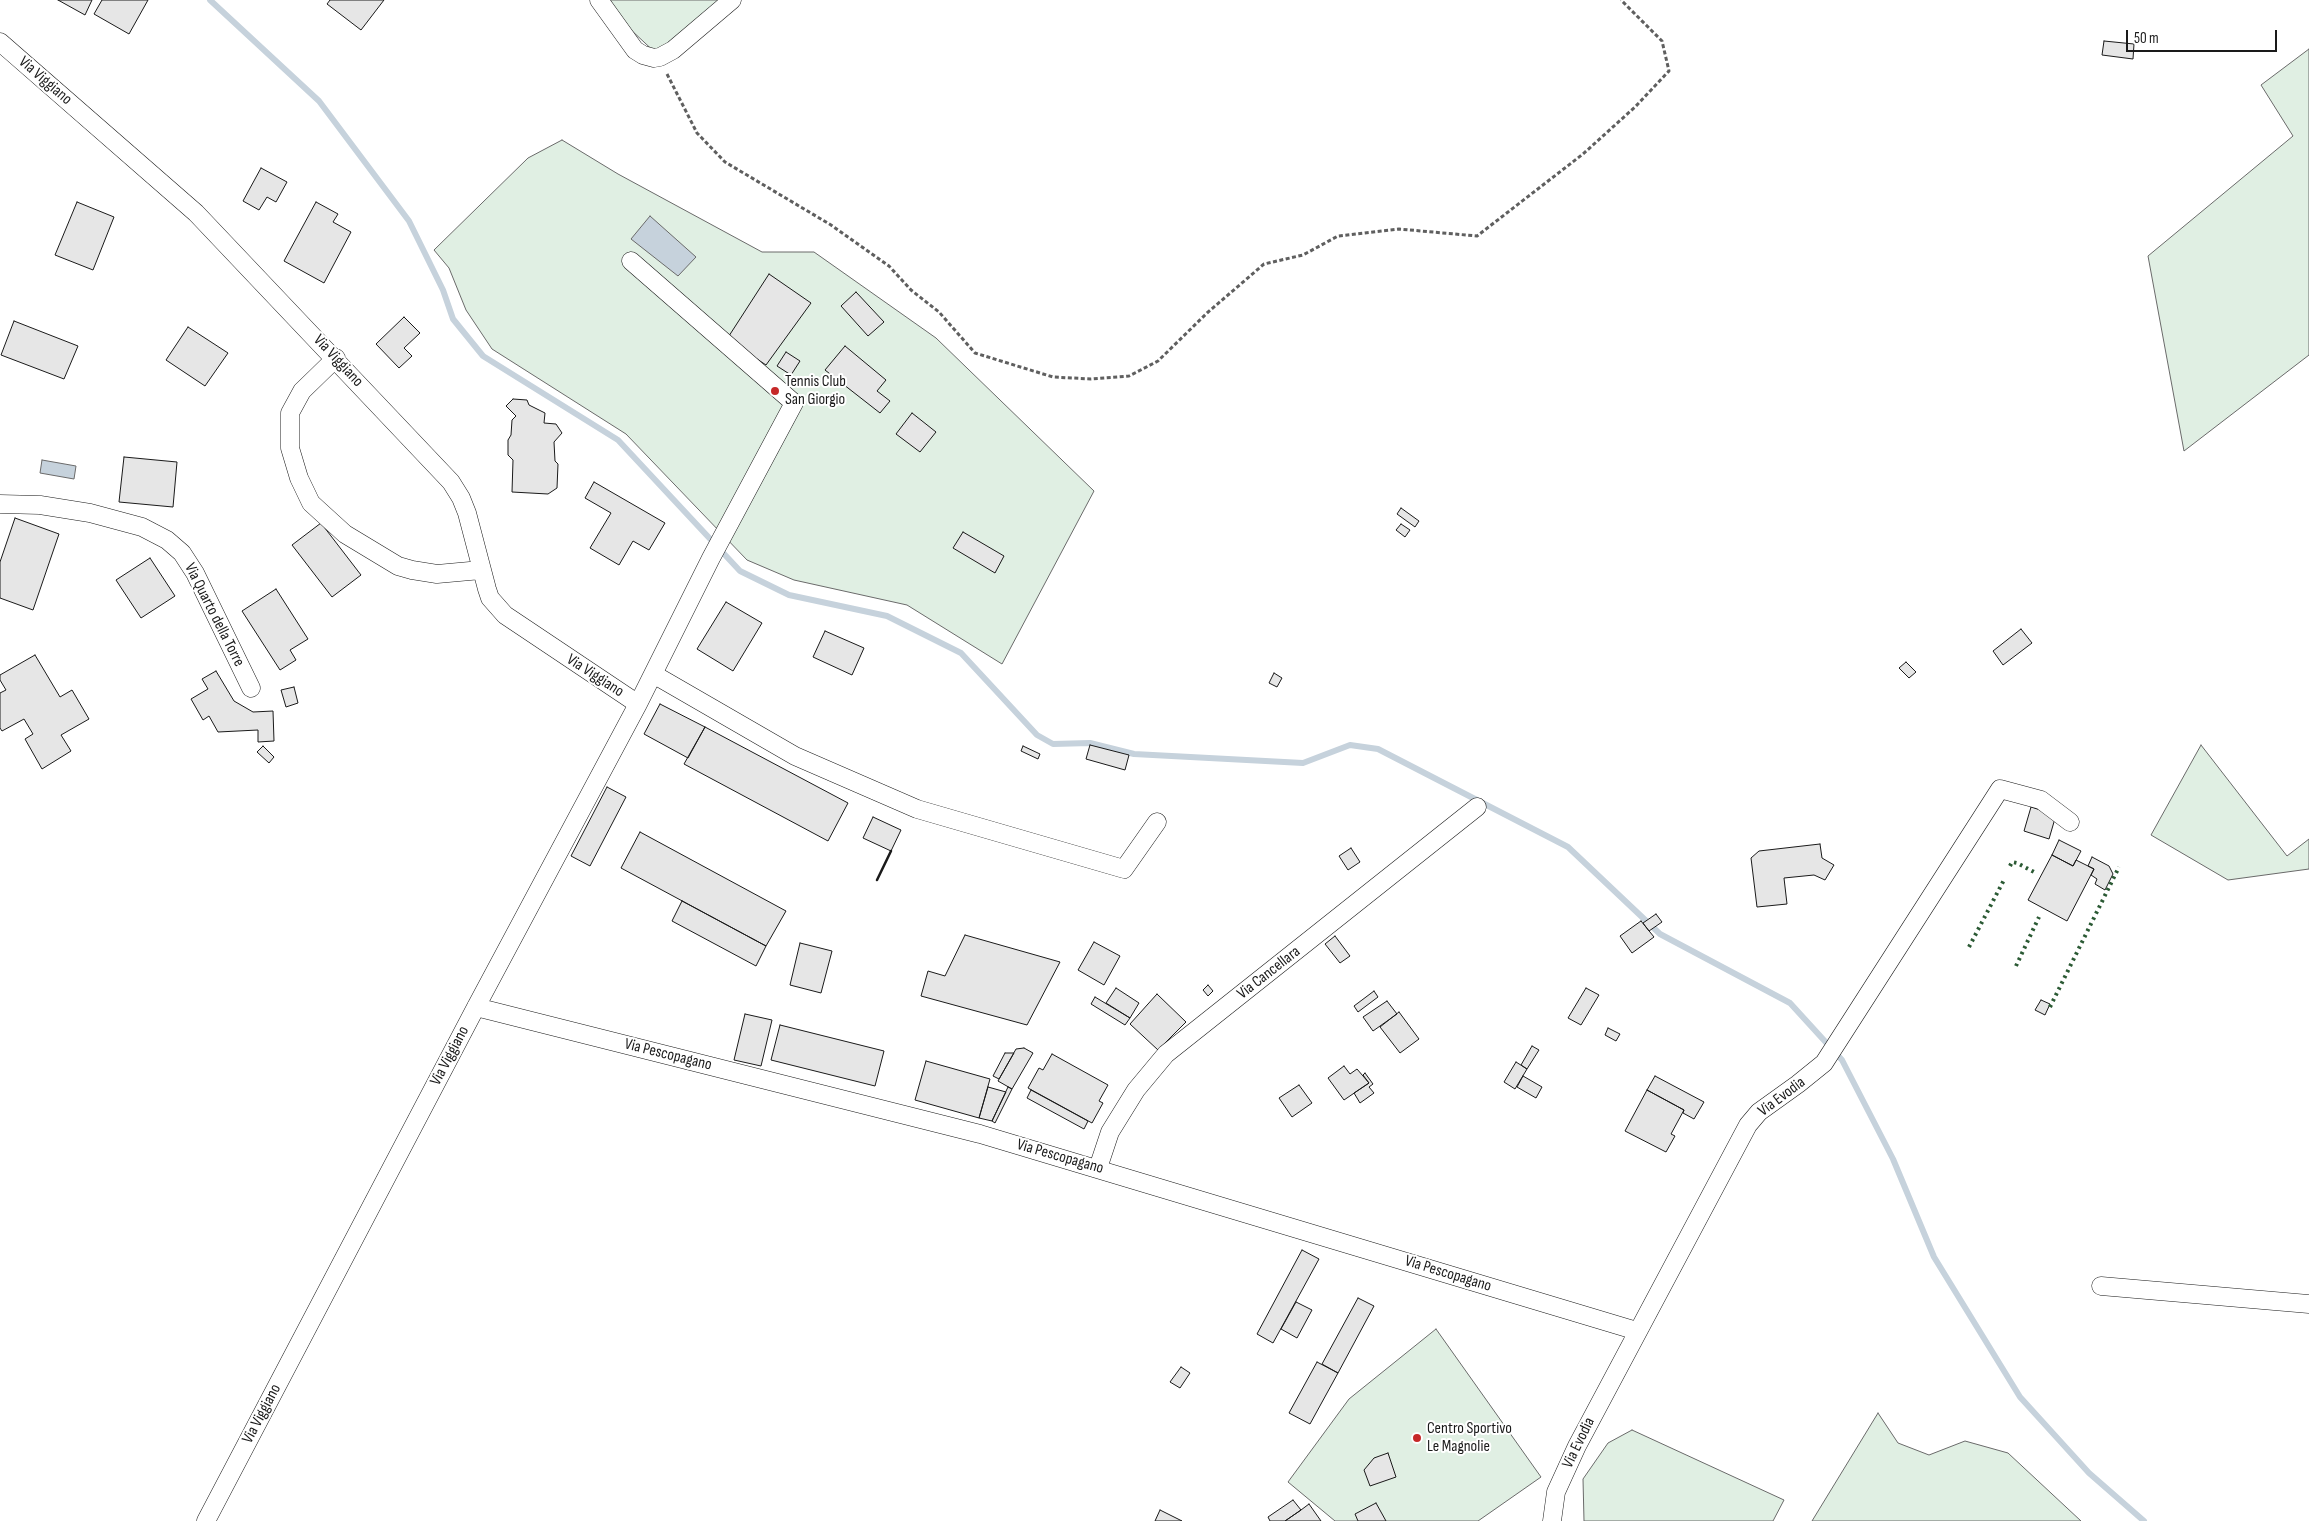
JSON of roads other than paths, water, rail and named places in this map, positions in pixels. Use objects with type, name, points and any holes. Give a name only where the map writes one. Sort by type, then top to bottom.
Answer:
[{"type":"street","points":[[599,0],[635,50],[643,56],[660,57],[673,50],[732,0]]},
{"type":"street","name":"Via Viggiano","points":[[0,42],[196,213],[336,358],[454,486],[467,513],[490,598],[505,615],[638,704],[476,1007],[206,1521]]},
{"type":"street","points":[[631,261],[794,404],[711,558],[638,704]]},
{"type":"street","points":[[336,358],[302,391],[290,413],[290,448],[299,478],[311,503],[345,534],[398,566],[438,574],[481,570]]},
{"type":"street","name":"Via Quarto della Torre","points":[[0,504],[40,505],[84,512],[142,527],[167,540],[182,554],[196,573],[251,688]]},
{"type":"street","points":[[653,674],[795,756],[917,809],[1124,869],[1157,822]]},
{"type":"street","name":"Via Evodia","points":[[1552,1521],[1556,1492],[1576,1446],[1748,1125],[1759,1112],[1824,1063],[2000,789],[2041,800],[2070,822]]},
{"type":"street","name":"Via Cancellara","points":[[1098,1168],[1115,1124],[1136,1090],[1166,1054],[1477,807]]},
{"type":"street","name":"Via Pescopagano","points":[[476,1007],[980,1134],[1637,1331]]},
{"type":"street","points":[[2101,1286],[2309,1304]]},
{"type":"waterway","points":[[210,0],[319,101],[409,221],[443,290],[453,319],[483,356],[618,440],[740,571],[789,595],[887,616],[961,653],[1037,735],[1053,744],[1090,743],[1134,754],[1303,763],[1350,745],[1378,749],[1568,847],[1660,934],[1790,1003],[1842,1060],[1893,1159],[1934,1257],[2020,1397],[2089,1473],[2144,1521]]},
{"type":"place","name":"Tennis Club San Giorgio","points":[[775,391]]},
{"type":"place","name":"Centro Sportivo Le Magnolie","points":[[1417,1438]]}]
